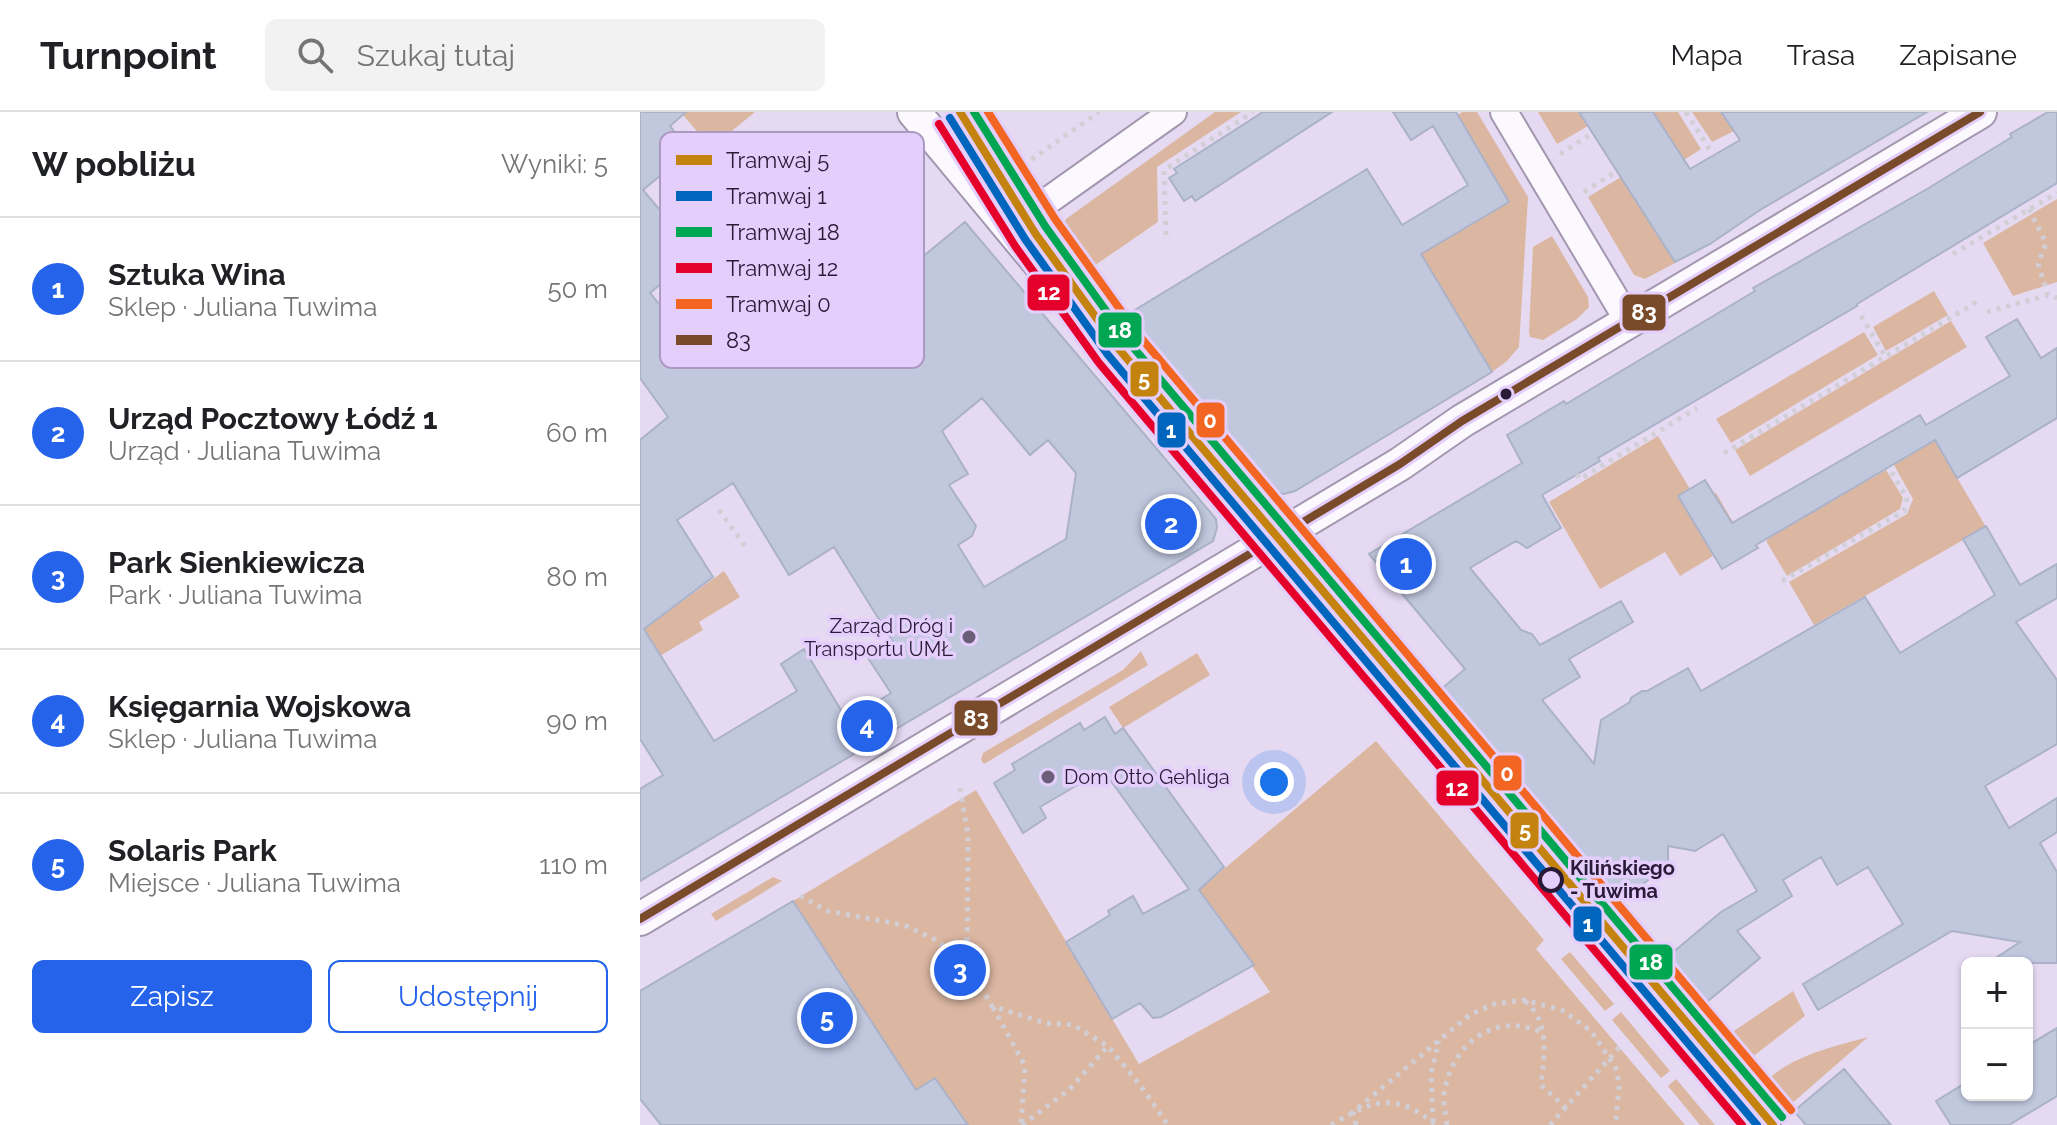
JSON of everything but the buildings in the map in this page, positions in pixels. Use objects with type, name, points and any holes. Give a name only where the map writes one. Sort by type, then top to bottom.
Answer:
[{"type":"street","points":[[914,112],[1417,717],[1478,783],[1764,1125]]},
{"type":"street","points":[[1011,227],[1173,112]]},
{"type":"street","points":[[1504,112],[1629,322]]},
{"type":"street","points":[[640,919],[1400,464],[1462,421],[1980,112]]},
{"type":"path","points":[[1015,171],[1099,112]]},
{"type":"path","points":[[1686,112],[1713,155]]},
{"type":"path","points":[[1166,235],[1164,170],[1253,114]]},
{"type":"path","points":[[1556,156],[1593,133]]},
{"type":"path","points":[[1579,195],[1617,171]]},
{"type":"path","points":[[1953,254],[2057,193]]},
{"type":"path","points":[[2029,209],[2046,243],[2038,264],[2048,295]]},
{"type":"path","points":[[1987,312],[2048,295],[2057,298]]},
{"type":"path","points":[[1724,453],[1980,300]]},
{"type":"path","points":[[1861,316],[1885,356]]},
{"type":"path","points":[[1577,474],[1580,479],[1697,408]]},
{"type":"path","points":[[1782,581],[1904,511],[1907,498],[1889,468]]},
{"type":"path","points":[[719,510],[745,546]]},
{"type":"path","points":[[960,788],[968,835],[967,964]]},
{"type":"path","points":[[800,896],[828,911],[904,925],[936,940],[967,964],[1025,1066],[1021,1125]]},
{"type":"path","points":[[1524,1000],[1532,1007],[1546,1041],[1541,1085],[1566,1108]]},
{"type":"path","points":[[1353,1112],[1471,1014],[1494,1004],[1524,1000],[1547,1004],[1576,1018],[1591,1031],[1617,1070],[1619,1087],[1613,1125]]},
{"type":"path","points":[[992,1006],[1045,1023],[1073,1025],[1108,1046],[1168,1125]]},
{"type":"path","points":[[1447,1125],[1444,1091],[1457,1058],[1478,1034],[1494,1027],[1520,1027],[1543,1033]]},
{"type":"path","points":[[1435,1124],[1430,1089],[1439,1040]]},
{"type":"path","points":[[1550,1125],[1623,1043]]},
{"type":"path","points":[[1021,1125],[1069,1090],[1108,1046]]},
{"type":"path","points":[[1331,1125],[1376,1102],[1408,1106],[1435,1124]]},
{"type":"path","points":[[1353,1112],[1356,1125]]},
{"type":"shaded area","points":[[686,112],[755,112],[731,132],[698,132],[683,115]]},
{"type":"shaded area","points":[[1215,112],[1241,112],[1157,167],[1158,222],[1088,270],[1062,232],[1066,219]]},
{"type":"shaded area","points":[[1477,112],[1528,197],[1519,347],[1492,372],[1421,254],[1509,202],[1458,115]]},
{"type":"shaded area","points":[[1538,112],[1579,112],[1588,126],[1557,144]]},
{"type":"shaded area","points":[[1653,112],[1678,112],[1701,149],[1684,160]]},
{"type":"shaded area","points":[[1692,112],[1721,112],[1734,131],[1712,142]]},
{"type":"shaded area","points":[[1621,177],[1675,263],[1645,279],[1634,275],[1588,197]]},
{"type":"shaded area","points":[[2057,199],[2057,282],[2013,296],[1983,243]]},
{"type":"shaded area","points":[[1552,236],[1588,297],[1589,307],[1577,319],[1543,340],[1530,337],[1529,332],[1533,247]]},
{"type":"shaded area","points":[[1934,291],[1948,315],[1886,351],[1873,327]]},
{"type":"shaded area","points":[[1951,321],[1967,347],[1750,476],[1735,450]]},
{"type":"shaded area","points":[[1864,332],[1878,355],[1731,443],[1716,419]]},
{"type":"shaded area","points":[[1658,436],[1690,489],[1688,510],[1716,493],[1737,529],[1707,546],[1713,556],[1680,576],[1665,552],[1600,589],[1549,502]]},
{"type":"shaded area","points":[[1935,440],[1986,527],[1814,625],[1789,582],[1907,514],[1913,499],[1894,465]]},
{"type":"shaded area","points":[[1886,470],[1903,498],[1900,509],[1787,576],[1766,541]]},
{"type":"shaded area","points":[[724,571],[740,597],[699,622],[703,630],[640,668],[640,632]]},
{"type":"shaded area","points":[[1141,651],[1148,665],[984,764],[981,760],[983,753],[1123,670]]},
{"type":"shaded area","points":[[1197,653],[1210,675],[1123,728],[1109,707]]},
{"type":"shaded area","points":[[1376,741],[1544,940],[1536,949],[1685,1125],[929,1125],[916,1090],[793,901],[976,790],[1139,1064],[1270,992],[1199,890]]},
{"type":"shaded area","points":[[773,877],[782,881],[716,921],[711,914]]},
{"type":"shaded area","points":[[1570,952],[1614,1004],[1605,1011],[1561,959]]},
{"type":"shaded area","points":[[1793,991],[1805,1016],[1751,1058],[1731,1033]]},
{"type":"shaded area","points":[[1621,1012],[1670,1071],[1661,1078],[1612,1020]]},
{"type":"shaded area","points":[[1868,1037],[1790,1105],[1768,1079],[1803,1057]]},
{"type":"shaded area","points":[[1676,1079],[1715,1125],[1700,1125],[1668,1086]]},
{"type":"tram line","name":"5","points":[[960,112],[1035,233],[1118,348],[1773,1125]]},
{"type":"tram line","name":"18","points":[[974,112],[1045,226],[1127,340],[1782,1117]]},
{"type":"tram line","name":"0","points":[[988,112],[1055,219],[1137,333],[1791,1110]]},
{"type":"tram line","name":"1","points":[[950,118],[1025,239],[1108,355],[1757,1125]]},
{"type":"tram line","name":"12","points":[[939,124],[1015,246],[1099,363],[1742,1125]]},
{"type":"transit line","name":"83","points":[[640,919],[1400,464],[1462,421],[1980,112]]},
{"type":"place","name":"Urząd Pocztowy Łódź 1","points":[[1171,524]]},
{"type":"place","name":"Sztuka Wina","points":[[1406,564]]},
{"type":"place","name":"Zarząd Dróg i Transportu UMŁ","points":[[969,637]]},
{"type":"place","name":"Księgarnia Wojskowa","points":[[867,726]]},
{"type":"place","name":"Dom Otto Gehliga","points":[[1048,777]]},
{"type":"place","name":"Kilińskiego - Tuwima","points":[[1551,880]]},
{"type":"place","name":"Park Sienkiewicza","points":[[960,970]]},
{"type":"place","name":"Solaris Park","points":[[827,1018]]}]
